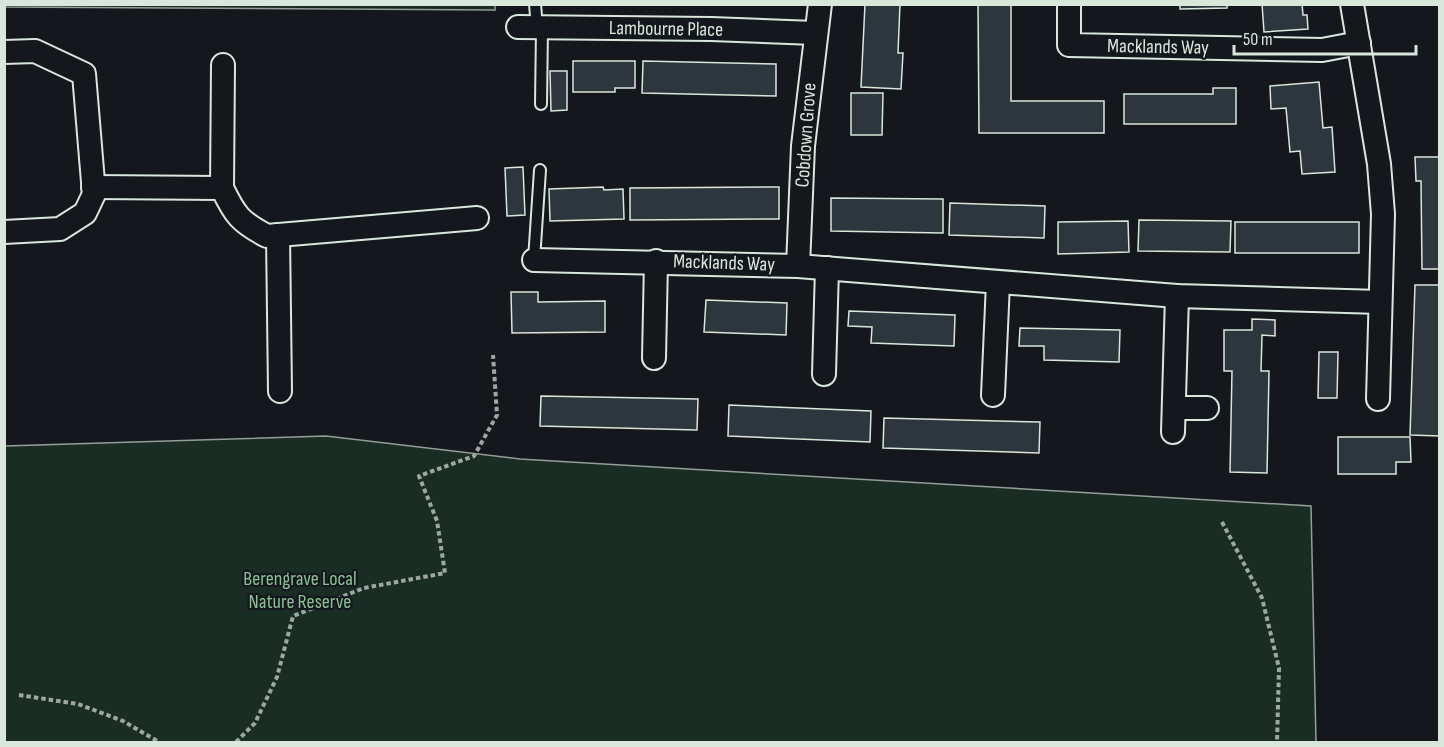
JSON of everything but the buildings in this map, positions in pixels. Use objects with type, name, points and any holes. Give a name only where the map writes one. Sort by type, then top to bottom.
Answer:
[{"type":"street","name":"Cobdown Grove","points":[[798,266],[803,146],[820,4]]},
{"type":"street","name":"Macklands Way","points":[[1069,4],[1069,45],[1322,50],[1359,43]]},
{"type":"street","points":[[1352,4],[1378,164],[1383,214],[1378,399]]},
{"type":"street","name":"Lambourne Place","points":[[532,28],[711,29],[815,33]]},
{"type":"street","points":[[4,52],[35,51],[84,74],[94,194],[85,213],[60,229],[4,232]]},
{"type":"street","points":[[223,65],[222,188],[232,210],[246,226],[267,236],[477,218]]},
{"type":"street","points":[[93,187],[222,188]]},
{"type":"street","points":[[278,234],[280,391]]},
{"type":"street","name":"Macklands Way","points":[[534,260],[798,266],[1177,296],[1380,302]]},
{"type":"street","name":"Macklands Way","points":[[654,358],[656,261]]},
{"type":"street","points":[[824,374],[827,268]]},
{"type":"street","points":[[993,394],[998,283]]},
{"type":"street","points":[[1173,432],[1177,296]]},
{"type":"street","points":[[1174,408],[1207,408]]},
{"type":"lane","points":[[535,4],[532,28],[541,104]]},
{"type":"lane","points":[[534,260],[540,170]]},
{"type":"path","points":[[236,742],[255,723],[277,677],[293,616],[364,588],[445,573],[437,521],[419,476],[474,456],[497,415],[493,355]]},
{"type":"path","points":[[1222,522],[1262,598],[1279,668],[1277,742]]},
{"type":"path","points":[[19,695],[78,704],[123,721],[159,742]]},
{"type":"green space","points":[[5,4],[495,4],[495,10],[5,7]]},
{"type":"green space","name":"Berengrave Local Nature Reserve","points":[[326,436],[520,459],[1311,506],[1316,742],[5,742],[5,446]]}]
